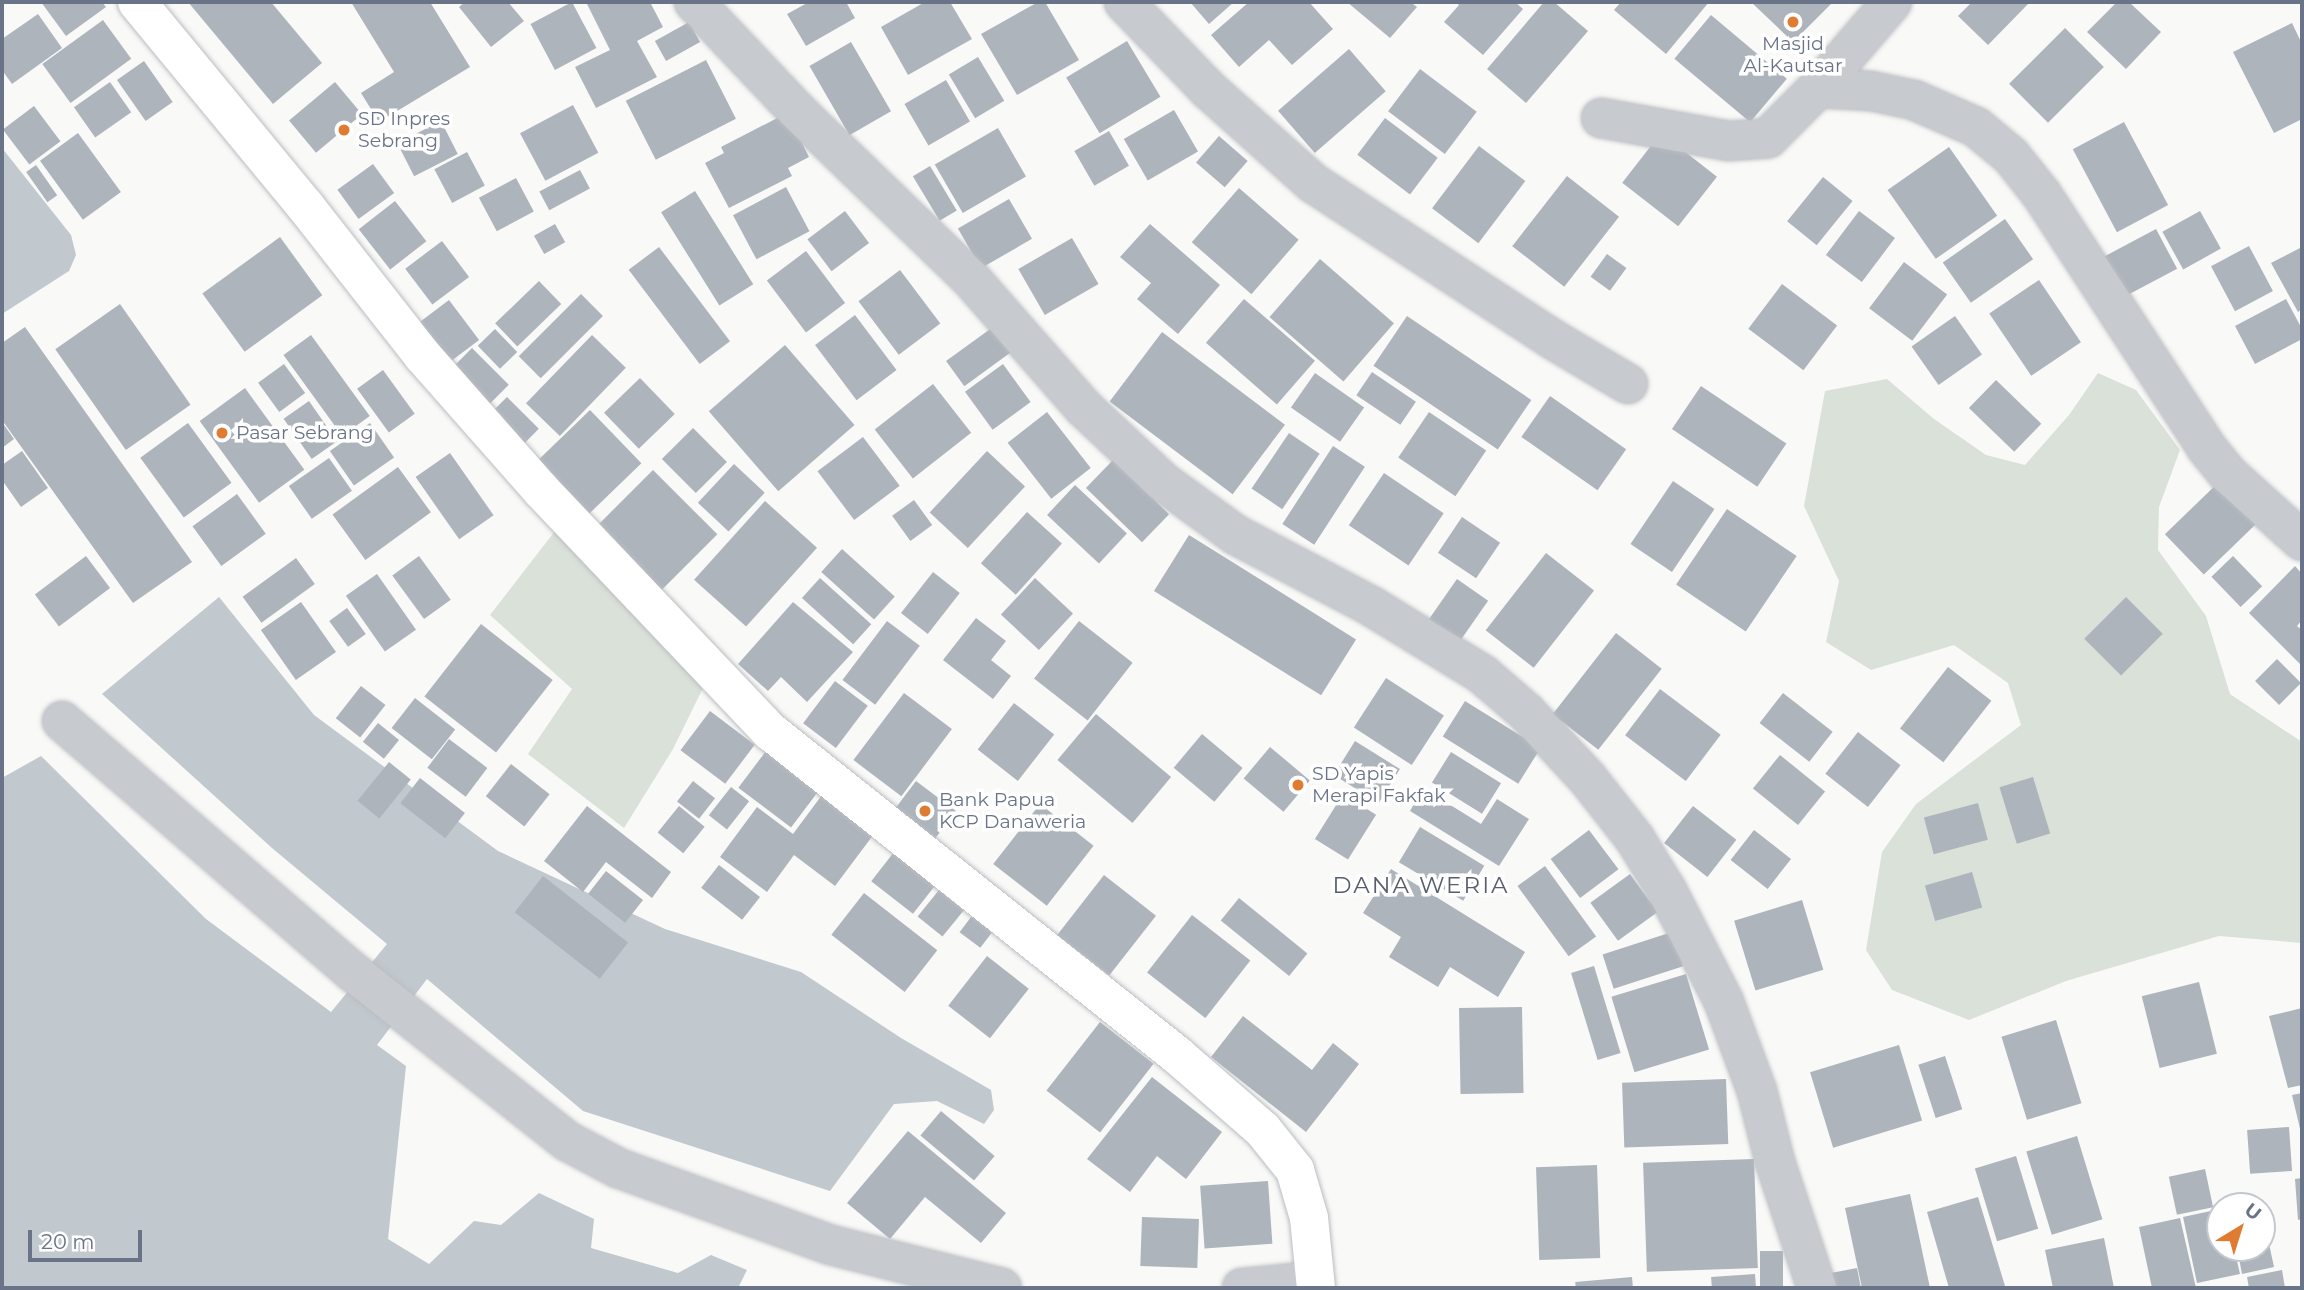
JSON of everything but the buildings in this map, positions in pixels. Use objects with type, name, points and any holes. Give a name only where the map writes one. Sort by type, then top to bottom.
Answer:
[{"type":"main road","points":[[137,2],[306,207],[431,365],[541,490],[771,732],[1177,1055],[1263,1130],[1295,1171],[1309,1218],[1316,1285]]},
{"type":"street","points":[[694,2],[798,112],[971,279],[1084,408],[1163,482],[1236,535],[1371,607],[1482,674],[1526,712],[1588,779],[1635,839],[1660,880],[1724,1002],[1758,1091],[1775,1162],[1817,1288]]},
{"type":"street","points":[[1124,2],[1209,90],[1313,183],[1554,341],[1628,384]]},
{"type":"street","points":[[1601,118],[1729,141],[1768,138],[1818,88],[1892,2]]},
{"type":"street","points":[[1818,88],[1871,91],[1914,100],[1976,127],[2011,156],[2042,195],[2206,447],[2229,475],[2302,541]]},
{"type":"street","points":[[62,721],[353,972],[567,1141],[618,1168],[831,1245],[1002,1288]]},
{"type":"street","points":[[1242,1288],[1316,1285]]},
{"type":"shaded area","points":[[2,148],[71,235],[76,255],[69,271],[2,314]]},
{"type":"shaded area","points":[[2098,373],[2136,390],[2180,450],[2159,507],[2158,550],[2206,616],[2230,694],[2302,742],[2302,943],[2219,936],[2066,981],[1969,1020],[1892,990],[1866,950],[1882,852],[1916,804],[2021,725],[2008,683],[1954,645],[1871,670],[1826,642],[1839,581],[1804,506],[1825,391],[1887,379],[1934,419],[1986,455],[2025,465],[2069,415]]},
{"type":"shaded area","points":[[555,531],[703,688],[673,749],[624,828],[528,754],[572,689],[490,615]]},
{"type":"shaded area","points":[[219,597],[314,715],[498,851],[665,929],[801,972],[901,1038],[991,1090],[994,1110],[984,1124],[937,1101],[894,1104],[830,1191],[583,1111],[427,979],[377,1045],[406,1066],[388,1239],[429,1264],[474,1221],[501,1225],[539,1193],[594,1219],[591,1248],[678,1273],[711,1255],[747,1270],[738,1288],[2,1288],[2,778],[41,756],[206,919],[331,1012],[387,944],[272,848],[102,694]]},
{"type":"place","name":"Masjid Al-Kautsar","points":[[1793,22]]},
{"type":"place","name":"SD Inpres Sebrang","points":[[344,130]]},
{"type":"place","name":"Pasar Sebrang","points":[[222,433]]},
{"type":"place","name":"SD Yapis Merapi Fakfak","points":[[1298,785]]},
{"type":"place","name":"Bank Papua KCP Danaweria","points":[[925,811]]},
{"type":"district","name":"DANA WERIA","points":[[1421,885]]}]
